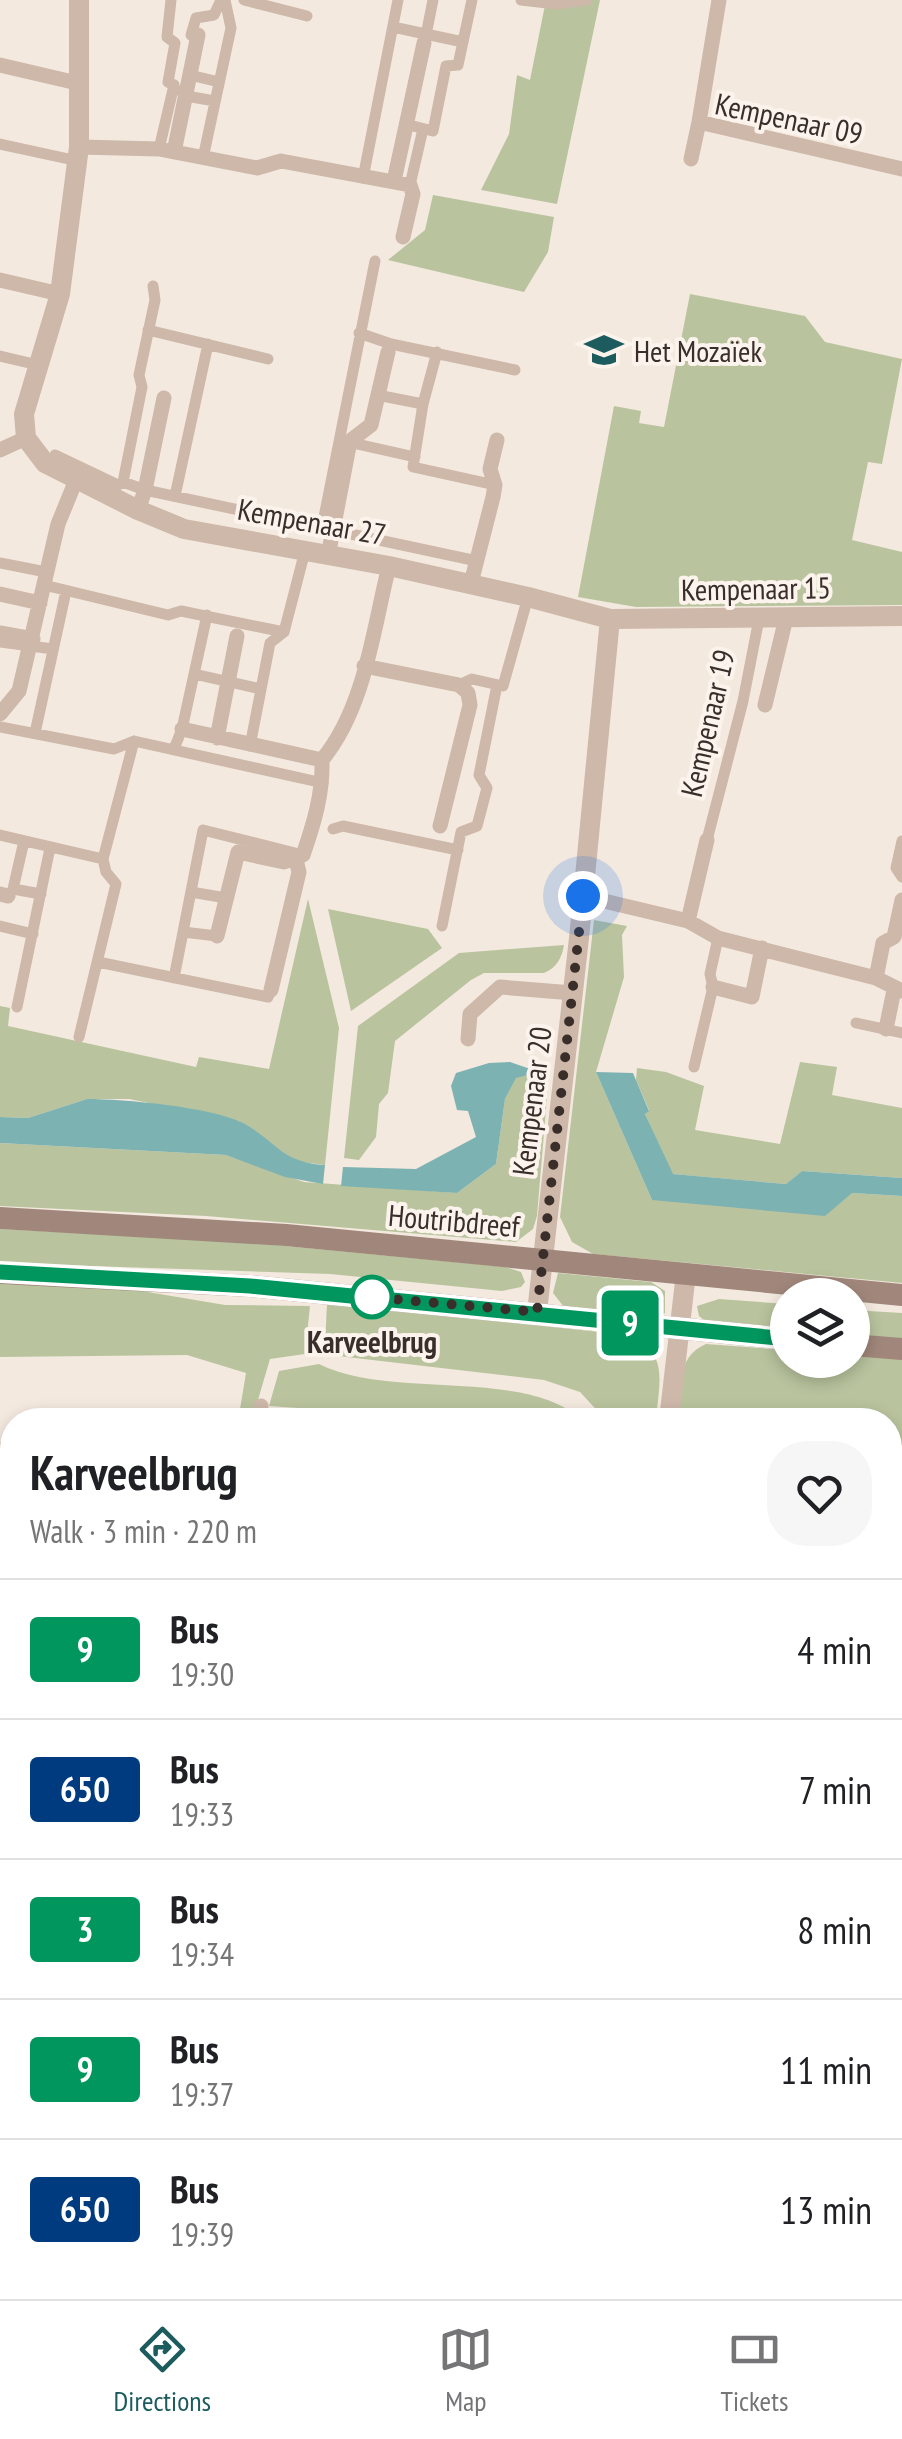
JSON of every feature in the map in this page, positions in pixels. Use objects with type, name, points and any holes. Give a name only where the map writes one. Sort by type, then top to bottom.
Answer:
[{"type":"main road","name":"Houtribdreef","points":[[0,1218],[286,1235],[902,1295]]},
{"type":"main road","points":[[0,1272],[250,1286],[770,1336]]},
{"type":"main road","points":[[870,1346],[902,1349]]},
{"type":"street","points":[[0,450],[26,438],[24,414],[60,294],[78,154],[79,0]]},
{"type":"street","points":[[171,0],[166,36],[175,43],[197,42]]},
{"type":"street","points":[[197,42],[190,35],[196,18],[214,15],[223,0]]},
{"type":"street","points":[[203,158],[231,28],[223,0]]},
{"type":"street","points":[[244,0],[307,16]]},
{"type":"street","points":[[363,178],[398,0]]},
{"type":"street","points":[[402,183],[405,124],[433,0]]},
{"type":"street","points":[[405,124],[433,131],[446,66],[458,65],[472,0]]},
{"type":"street","points":[[521,0],[556,4],[587,0]]},
{"type":"street","points":[[699,122],[719,0]]},
{"type":"street","points":[[393,26],[425,39],[463,42]]},
{"type":"street","points":[[167,150],[180,90],[190,75],[197,42]]},
{"type":"street","points":[[175,43],[168,82],[215,101]]},
{"type":"street","points":[[0,65],[78,83]]},
{"type":"street","points":[[190,75],[220,82]]},
{"type":"street","name":"Kempenaar 09","points":[[691,160],[699,122],[902,169]]},
{"type":"street","points":[[402,183],[422,129]]},
{"type":"street","points":[[0,144],[78,154],[167,150],[257,168],[281,161],[402,183],[414,194],[403,237]]},
{"type":"street","points":[[328,556],[328,528],[359,333],[375,260]]},
{"type":"street","points":[[0,280],[60,294]]},
{"type":"street","points":[[55,455],[118,485],[123,482],[155,300],[152,286]]},
{"type":"street","points":[[148,330],[268,359]]},
{"type":"street","points":[[359,333],[390,348],[437,352],[515,370]]},
{"type":"street","points":[[176,496],[208,344]]},
{"type":"street","points":[[344,442],[371,425],[390,348]]},
{"type":"street","points":[[437,352],[423,404],[413,467],[495,485]]},
{"type":"street","points":[[0,356],[38,365]]},
{"type":"street","points":[[378,395],[423,404]]},
{"type":"street","points":[[142,500],[164,398]]},
{"type":"street","name":"Kempenaar 27","points":[[26,438],[45,463],[76,480],[142,500],[184,529],[390,566],[610,619]]},
{"type":"street","points":[[471,584],[495,485],[490,469],[497,440]]},
{"type":"street","points":[[344,442],[415,457]]},
{"type":"street","points":[[0,714],[18,691],[58,524],[76,480]]},
{"type":"street","points":[[123,482],[142,500]]},
{"type":"street","points":[[142,500],[176,496],[477,561]]},
{"type":"street","points":[[250,746],[270,643],[284,632],[305,551]]},
{"type":"street","points":[[0,563],[66,590],[168,616],[181,610],[206,615],[238,630],[284,632]]},
{"type":"street","points":[[98,962],[268,997],[300,857],[322,783],[322,760],[336,744],[352,710],[390,566]]},
{"type":"street","points":[[34,733],[66,590]]},
{"type":"street","points":[[0,594],[40,603]]},
{"type":"street","points":[[459,685],[472,679],[504,686],[528,597]]},
{"type":"street","points":[[174,749],[182,729],[206,615]]},
{"type":"street","name":"Kempenaar 15","points":[[610,619],[902,616]]},
{"type":"street","name":"Kempenaar 19","points":[[764,706],[786,618]]},
{"type":"street","name":"Kempenaar 20","points":[[537,1312],[610,619]]},
{"type":"street","name":"Kempenaar 19","points":[[707,840],[743,701],[759,619]]},
{"type":"street","points":[[217,738],[238,630]]},
{"type":"street","points":[[0,633],[53,649]]},
{"type":"street","points":[[0,642],[32,642]]},
{"type":"street","points":[[364,666],[459,685],[468,693],[470,704],[435,846]]},
{"type":"street","points":[[194,674],[261,688]]},
{"type":"street","points":[[442,926],[461,832],[477,826],[487,788],[480,774],[497,685]]},
{"type":"street","points":[[18,691],[43,696]]},
{"type":"street","points":[[0,727],[114,749],[134,741],[322,783]]},
{"type":"street","points":[[182,729],[322,760]]},
{"type":"street","points":[[80,1037],[116,884],[106,872],[103,859],[134,741]]},
{"type":"street","points":[[334,829],[344,826],[458,850]]},
{"type":"street","points":[[174,978],[203,830],[300,857]]},
{"type":"street","points":[[0,835],[103,859]]},
{"type":"street","points":[[688,921],[707,840]]},
{"type":"street","points":[[24,841],[7,893],[41,894]]},
{"type":"street","points":[[902,842],[896,868],[902,877]]},
{"type":"street","points":[[17,1007],[50,848]]},
{"type":"street","points":[[183,932],[217,936],[238,852],[284,862],[300,857]]},
{"type":"street","points":[[191,892],[226,898]]},
{"type":"street","points":[[583,896],[688,921],[718,938],[876,978],[898,991],[894,1031],[856,1023]]},
{"type":"street","points":[[876,978],[883,943],[894,936],[902,900]]},
{"type":"street","points":[[0,926],[33,934]]},
{"type":"street","points":[[694,1068],[713,987],[710,974],[718,938]]},
{"type":"street","points":[[713,987],[752,997],[762,948]]},
{"type":"street","points":[[468,1039],[470,1014],[500,987],[573,992]]},
{"type":"street","points":[[671,1408],[686,1273]]},
{"type":"green space","points":[[546,0],[600,0],[557,204],[481,190],[509,134],[517,75],[530,80]]},
{"type":"green space","points":[[433,195],[554,217],[548,252],[524,292],[388,260],[425,230]]},
{"type":"green space","points":[[690,294],[805,316],[825,342],[902,359],[882,464],[868,462],[852,540],[902,552],[902,605],[636,607],[578,597],[614,406],[641,411],[639,423],[664,427]]},
{"type":"green space","points":[[308,899],[339,1028],[325,1165],[295,1161],[239,1121],[129,1099],[87,1099],[28,1118],[0,1117],[0,1006],[10,1008],[8,1026],[196,1067],[199,1057],[269,1069]]},
{"type":"green space","points":[[328,909],[428,929],[442,948],[351,1011]]},
{"type":"green space","points":[[594,920],[627,926],[622,935],[624,977],[596,1072],[652,1200],[852,1193],[902,1196],[902,1283],[593,1254],[572,1242],[560,1217]]},
{"type":"green space","points":[[564,945],[558,962],[544,973],[484,973],[471,980],[395,1041],[388,1093],[379,1104],[376,1137],[359,1160],[344,1158],[358,1026],[459,953]]},
{"type":"green space","points":[[800,1062],[837,1067],[832,1095],[902,1108],[902,1178],[802,1171],[786,1184],[672,1174],[645,1114],[649,1110],[636,1080],[637,1068],[666,1072],[704,1086],[695,1130],[780,1144]]},
{"type":"green space","points":[[549,1073],[537,1216],[533,1229],[516,1242],[206,1216],[0,1206],[0,1143],[226,1155],[304,1182],[457,1193],[496,1164],[505,1099],[516,1077]]},
{"type":"green space","points":[[0,1229],[232,1241],[506,1267],[521,1272],[525,1282],[521,1287],[502,1291],[330,1274],[0,1263]]},
{"type":"green space","points":[[558,1273],[651,1282],[665,1291],[665,1313],[661,1316],[564,1307],[553,1293]]},
{"type":"green space","points":[[0,1284],[118,1287],[225,1305],[310,1306],[305,1354],[270,1359],[256,1408],[240,1408],[246,1373],[187,1355],[0,1357]]},
{"type":"green space","points":[[719,1299],[770,1303],[770,1327],[704,1320],[697,1306]]},
{"type":"green space","points":[[327,1303],[628,1335],[651,1350],[656,1359],[660,1381],[657,1408],[595,1408],[580,1392],[544,1380],[338,1356],[325,1347]]},
{"type":"green space","points":[[870,1311],[902,1313],[902,1339],[870,1336]]},
{"type":"green space","points":[[706,1344],[770,1349],[770,1378],[870,1378],[870,1357],[902,1359],[902,1408],[679,1408],[684,1366]]},
{"type":"green space","points":[[319,1364],[348,1375],[382,1380],[527,1394],[563,1408],[269,1406],[279,1371]]},
{"type":"water","points":[[510,1062],[539,1072],[516,1078],[505,1099],[496,1164],[457,1193],[341,1186],[343,1167],[416,1169],[476,1137],[468,1111],[457,1110],[451,1086],[456,1073],[489,1063]]},
{"type":"water","points":[[596,1072],[633,1073],[649,1111],[645,1114],[673,1174],[786,1184],[802,1171],[902,1178],[902,1196],[852,1193],[825,1216],[652,1200]]},
{"type":"water","points":[[87,1099],[167,1105],[229,1117],[298,1160],[325,1165],[323,1184],[285,1177],[226,1155],[0,1143],[0,1117],[28,1118]]},
{"type":"bus line","name":"9","points":[[0,1272],[250,1286],[770,1337]]},
{"type":"place","name":"Het Mozaïek","points":[[604,350]]},
{"type":"place","name":"Karveelbrug","points":[[372,1297]]},
{"type":"route","points":[[372,1297],[358,1296],[537,1312],[583,896]]}]
